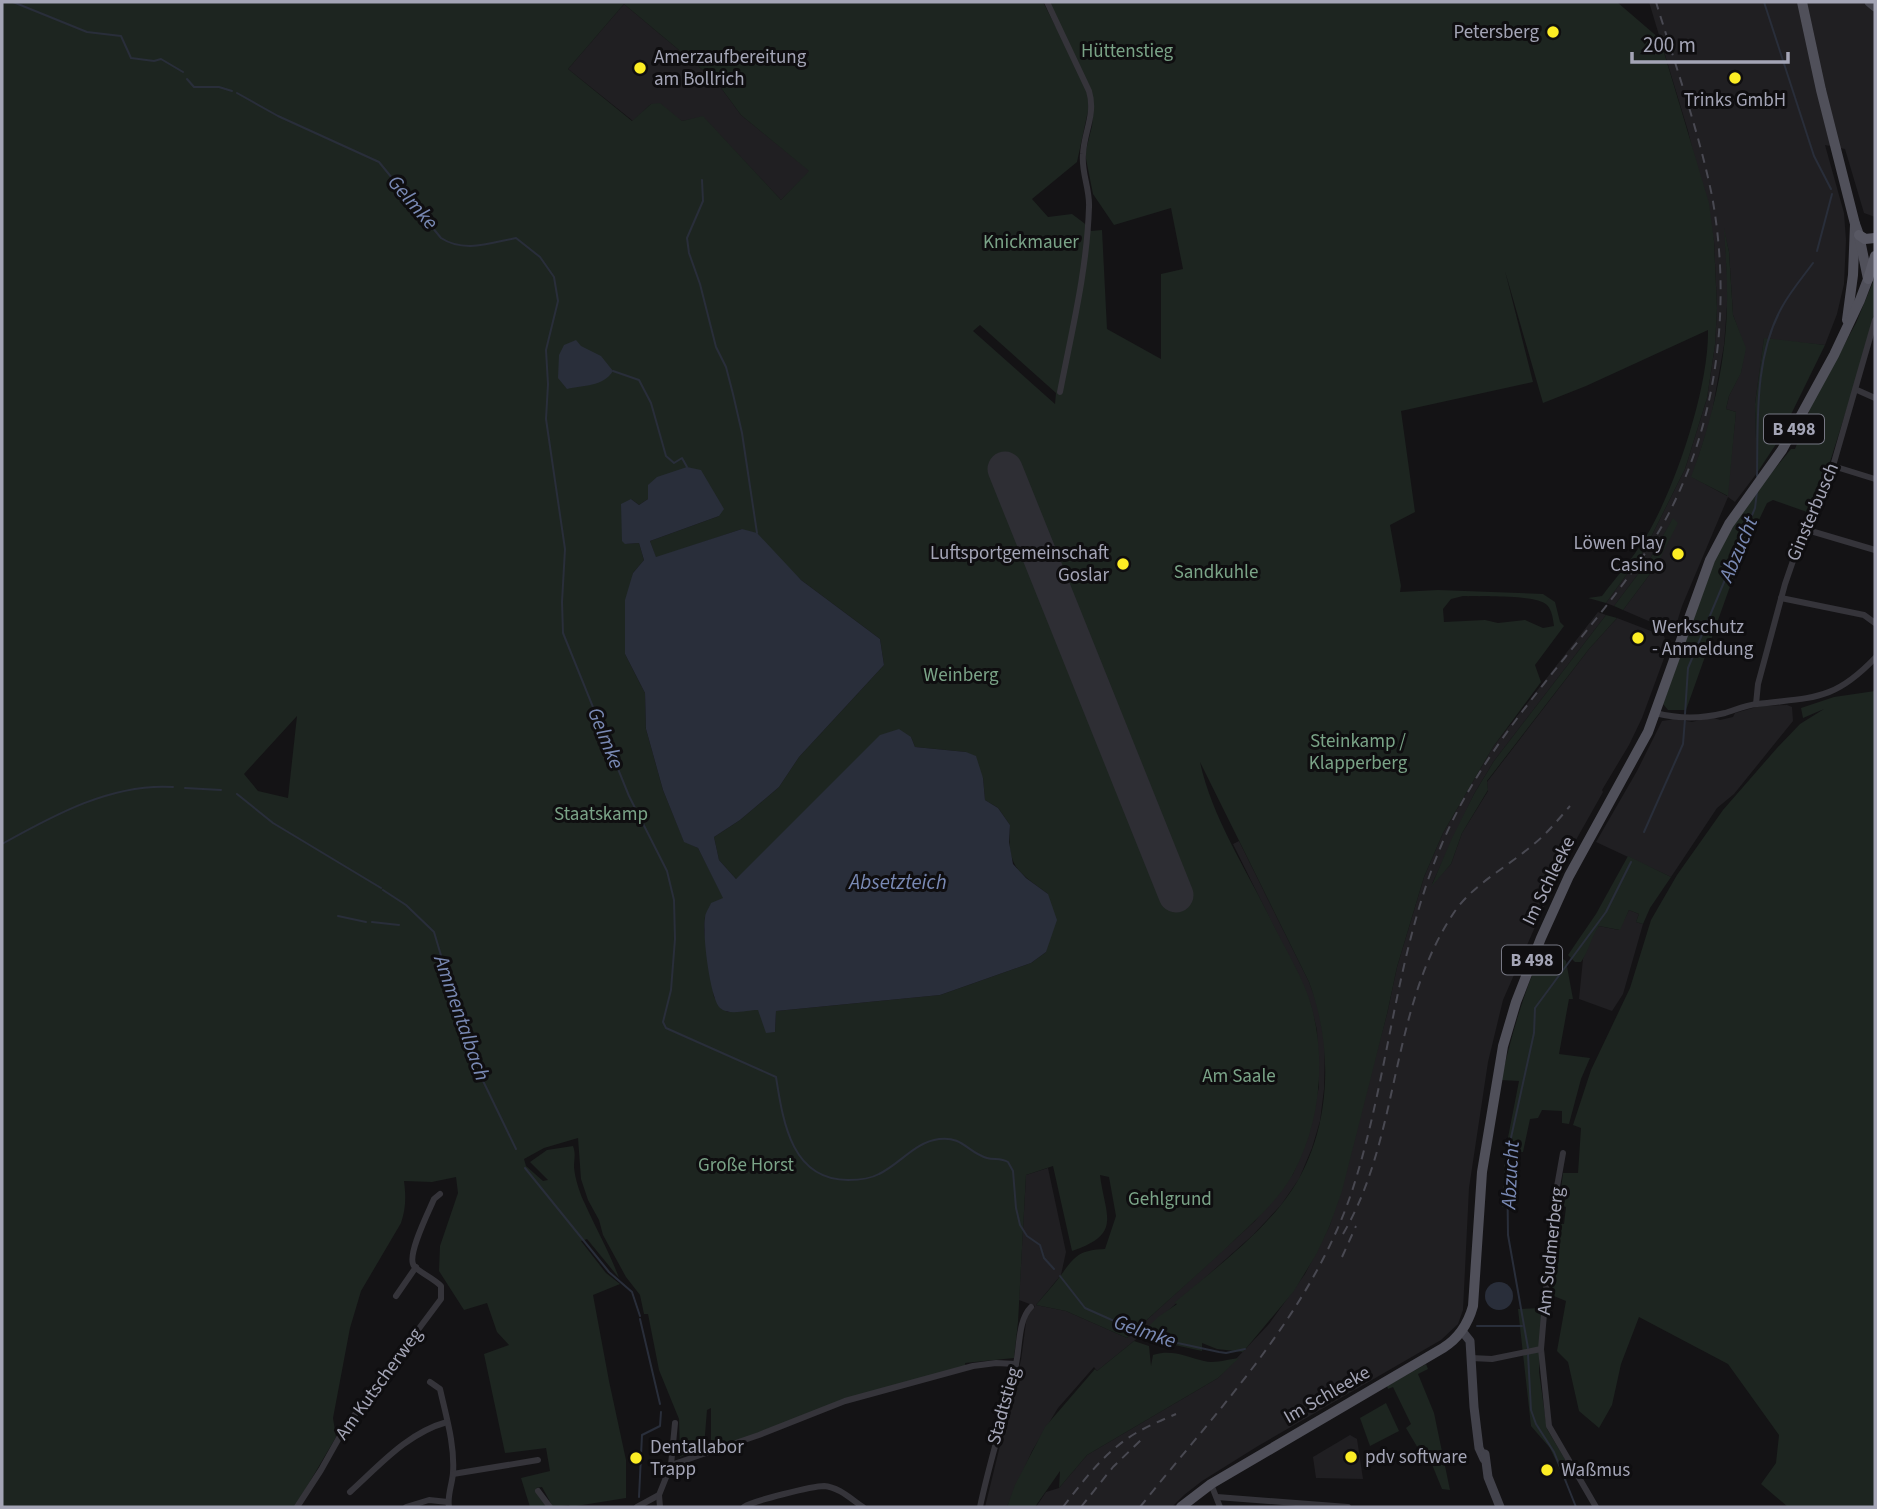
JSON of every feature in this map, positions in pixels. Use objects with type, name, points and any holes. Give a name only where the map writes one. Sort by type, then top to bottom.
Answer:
[{"type":"highway","points":[[1859,236],[1865,239],[1875,238]]},
{"type":"highway","points":[[1868,279],[1875,257]]},
{"type":"main road","name":"Im Schleeke","points":[[1181,1507],[1211,1483],[1443,1348],[1462,1331],[1473,1306],[1482,1172],[1503,1046],[1516,1002],[1569,876],[1640,748],[1710,560],[1729,524],[1791,436],[1846,330],[1868,279],[1819,83],[1802,2]]},
{"type":"main road","points":[[1869,2],[1875,7]]},
{"type":"main road","name":"Im Schleeke","points":[[1846,330],[1853,275],[1855,224]]},
{"type":"main road","points":[[1462,1331],[1470,1341],[1473,1396],[1481,1454],[1500,1507]]},
{"type":"street","points":[[1047,2],[1092,102],[1082,157],[1089,198],[1088,226],[1080,297],[1060,392]]},
{"type":"street","name":"Ginsterbusch","points":[[1756,704],[1758,684],[1781,598],[1804,530],[1833,466],[1875,320]]},
{"type":"street","points":[[1857,390],[1875,397]]},
{"type":"street","points":[[1833,466],[1875,479]]},
{"type":"street","points":[[1804,530],[1875,550]]},
{"type":"street","points":[[1781,598],[1864,615],[1875,623]]},
{"type":"street","points":[[1655,713],[1691,719],[1756,704],[1812,698],[1838,689],[1854,679],[1875,658]]},
{"type":"street","name":"Am Sudmerberg","points":[[1563,1153],[1553,1209],[1538,1350],[1549,1426],[1595,1507]]},
{"type":"street","points":[[396,1296],[416,1267],[411,1260],[413,1250],[434,1199],[440,1194]]},
{"type":"street","name":"Am Kutscherweg","points":[[297,1507],[344,1429],[441,1299],[441,1286],[416,1267]]},
{"type":"street","name":"Stadtstieg","points":[[980,1507],[1016,1364],[1025,1313],[1031,1307]]},
{"type":"street","points":[[1471,1358],[1492,1359],[1538,1350]]},
{"type":"street","points":[[671,1465],[759,1435],[845,1401],[974,1366],[1016,1364]]},
{"type":"street","points":[[406,1507],[429,1500],[448,1505],[453,1474],[452,1447],[440,1389],[430,1382]]},
{"type":"street","points":[[350,1492],[410,1438],[432,1426],[447,1422]]},
{"type":"street","points":[[660,1507],[659,1495],[671,1465],[675,1423]]},
{"type":"street","points":[[453,1474],[538,1460]]},
{"type":"street","points":[[1211,1483],[1221,1497],[1220,1507]]},
{"type":"street","points":[[744,1507],[823,1486],[836,1489],[863,1507]]},
{"type":"street","points":[[538,1491],[550,1507]]},
{"type":"street","points":[[637,1507],[659,1495]]},
{"type":"street","points":[[1221,1497],[1348,1507]]},
{"type":"shaded area","points":[[1649,2],[1875,2],[1875,217],[1864,213],[1845,149],[1825,145],[1844,213],[1846,240],[1844,284],[1837,314],[1825,345],[1764,339],[1755,404],[1757,473],[1735,502],[1728,497],[1682,606],[1674,632],[1623,610],[1656,566],[1673,519],[1651,557],[1614,606],[1606,603],[1645,549],[1685,469],[1707,398],[1717,308],[1714,241],[1688,131]],"holes":[[[1725,235],[1729,252],[1733,315],[1745,348],[1741,372],[1729,396],[1726,409],[1736,412],[1727,496],[1692,477],[1711,418],[1724,345],[1728,293]]]},
{"type":"shaded area","points":[[624,4],[716,81],[741,115],[810,171],[781,200],[703,117],[682,121],[651,104],[633,121],[568,69]]},
{"type":"shaded area","points":[[1598,612],[1606,615],[1494,761],[1474,794],[1432,884],[1451,864],[1462,833],[1488,791],[1487,782],[1589,649],[1617,618],[1664,636],[1666,642],[1670,642],[1642,718],[1563,863],[1503,1000],[1488,1062],[1469,1188],[1463,1310],[1458,1324],[1441,1340],[1202,1481],[1172,1507],[1036,1507],[1046,1492],[1059,1488],[1087,1455],[1218,1378],[1269,1324],[1305,1274],[1330,1225],[1387,1014],[1397,967],[1424,877],[1443,833],[1493,747]]},
{"type":"shaded area","points":[[1760,706],[1792,707],[1793,721],[1734,794],[1717,808],[1671,877],[1596,842],[1662,721],[1675,719],[1692,722],[1711,717],[1720,720]]},
{"type":"shaded area","points":[[1239,841],[1309,982],[1318,1006],[1325,1045],[1324,1089],[1320,1121],[1312,1148],[1299,1179],[1281,1205],[1253,1235],[1134,1341],[1097,1371],[1094,1367],[1058,1408],[1032,1451],[1007,1507],[985,1507],[1021,1360],[1027,1315],[1035,1306],[1019,1300],[1026,1175],[1048,1168],[1066,1252],[1061,1275],[1036,1305],[1066,1311],[1127,1338],[1255,1221],[1293,1174],[1305,1145],[1319,1087],[1317,1030],[1303,986],[1233,844]]},
{"type":"shaded area","points":[[1629,910],[1639,914],[1636,922],[1643,924],[1623,994],[1612,1011],[1579,999],[1583,959],[1592,935],[1599,926],[1619,930]]},
{"type":"shaded area","points":[[1350,1435],[1357,1439],[1363,1479],[1316,1478],[1313,1457]]},
{"type":"green space","points":[[2,2],[1043,2],[1084,81],[1049,2],[1617,2],[1660,39],[1709,203],[1714,241],[1717,308],[1715,345],[1707,398],[1685,469],[1645,549],[1606,603],[1588,598],[1602,596],[1631,559],[1647,535],[1669,490],[1697,407],[1707,353],[1708,330],[1543,403],[1505,271],[1533,382],[1401,411],[1415,512],[1390,525],[1400,592],[1438,590],[1543,594],[1555,602],[1560,622],[1564,626],[1535,665],[1541,682],[1493,747],[1443,833],[1424,877],[1397,967],[1342,1191],[1330,1225],[1294,1291],[1243,1352],[1217,1349],[1202,1343],[1202,1351],[1138,1337],[1244,1244],[1281,1205],[1298,1181],[1310,1155],[1324,1098],[1323,1039],[1309,982],[1200,762],[1221,824],[1309,997],[1319,1050],[1318,1092],[1315,1114],[1302,1155],[1279,1195],[1244,1232],[1127,1338],[1066,1311],[1036,1305],[1074,1259],[1089,1251],[1105,1249],[1116,1216],[1109,1177],[1100,1175],[1107,1213],[1105,1230],[1088,1245],[1072,1251],[1053,1166],[1026,1175],[1014,1358],[965,1363],[966,1368],[845,1401],[711,1452],[711,1408],[707,1410],[704,1447],[680,1457],[679,1419],[659,1370],[648,1314],[644,1314],[640,1295],[626,1277],[603,1235],[599,1220],[588,1200],[581,1179],[578,1138],[544,1148],[524,1159],[526,1166],[543,1181],[548,1180],[530,1162],[547,1150],[573,1146],[574,1167],[580,1191],[619,1278],[587,1239],[581,1241],[606,1273],[620,1284],[593,1295],[626,1460],[626,1498],[553,1507],[542,1487],[536,1488],[547,1507],[530,1507],[521,1478],[550,1471],[546,1448],[505,1453],[484,1354],[509,1345],[497,1332],[487,1303],[464,1310],[439,1271],[440,1246],[458,1193],[456,1177],[432,1182],[404,1181],[405,1202],[401,1223],[361,1291],[350,1328],[333,1418],[336,1437],[295,1507],[2,1507]],"holes":[[[624,4],[716,81],[741,115],[809,171],[781,200],[703,116],[682,121],[660,103],[651,104],[632,121],[568,69]],[[1094,105],[1085,154],[1093,194],[1114,225],[1171,208],[1183,269],[1161,274],[1161,359],[1107,329],[1102,230],[1091,231],[1072,214],[1048,217],[1032,199],[1077,162],[1088,111]],[[980,325],[1056,393],[1055,404],[973,331]],[[631,499],[639,505],[648,499],[719,516],[650,541],[656,558],[742,529],[801,580],[880,639],[884,665],[799,757],[779,787],[740,820],[714,837],[719,860],[736,879],[911,737],[915,747],[966,752],[983,778],[985,800],[998,808],[1010,825],[1012,859],[1021,873],[1048,894],[1046,952],[1031,963],[940,995],[776,1011],[775,1032],[758,1009],[727,1012],[714,997],[704,930],[705,917],[724,898],[698,848],[684,841],[663,790],[646,729],[645,693],[625,654],[633,573],[644,560],[639,543],[625,544]],[[1463,596],[1541,601],[1550,609],[1554,626],[1543,628],[1525,620],[1498,623],[1485,620],[1444,622],[1443,609],[1451,599]],[[297,716],[288,798],[258,791],[244,774]]]},
{"type":"green space","points":[[1724,228],[1729,252],[1733,315],[1746,348],[1741,373],[1729,396],[1726,409],[1736,412],[1728,496],[1691,477],[1706,432],[1722,363],[1727,316]]},
{"type":"green space","points":[[1875,277],[1875,311],[1853,389],[1829,465],[1807,512],[1773,500],[1767,503],[1738,564],[1686,710],[1668,710],[1663,704],[1714,562],[1749,503],[1791,449],[1795,449],[1806,420],[1813,421],[1808,411],[1856,323]]},
{"type":"green space","points":[[1764,338],[1825,345],[1778,441],[1757,473],[1755,404]]},
{"type":"green space","points":[[1673,518],[1678,523],[1656,566],[1623,610],[1614,606],[1651,557]]},
{"type":"green space","points":[[1606,615],[1617,618],[1589,649],[1487,781],[1488,790],[1462,833],[1451,864],[1431,887],[1474,794],[1494,761]]},
{"type":"green space","points":[[1875,691],[1875,1507],[1788,1507],[1761,1484],[1776,1463],[1779,1435],[1728,1364],[1639,1317],[1621,1364],[1612,1405],[1599,1428],[1579,1411],[1568,1362],[1557,1351],[1566,1301],[1549,1294],[1557,1223],[1564,1224],[1566,1207],[1559,1205],[1563,1173],[1578,1173],[1581,1128],[1573,1125],[1591,1070],[1630,988],[1651,920],[1677,875],[1723,810],[1800,724],[1824,709],[1803,718],[1801,708],[1834,697]]},
{"type":"green space","points":[[1628,856],[1671,877],[1650,908],[1643,924],[1636,922],[1639,914],[1629,910],[1620,930],[1599,926],[1581,962],[1575,962],[1568,955],[1596,914]]},
{"type":"green space","points":[[1545,946],[1566,961],[1573,999],[1569,999],[1559,1054],[1590,1058],[1581,1079],[1569,1124],[1562,1123],[1562,1111],[1542,1110],[1538,1118],[1530,1119],[1523,1152],[1511,1153],[1512,1206],[1502,1207],[1505,1153],[1519,1081],[1501,1080],[1519,1012]]},
{"type":"green space","points":[[1542,1308],[1539,1372],[1547,1429],[1569,1466],[1566,1482],[1550,1448],[1531,1426],[1518,1309]]},
{"type":"green space","points":[[1134,1341],[1149,1346],[1151,1366],[1153,1355],[1160,1353],[1179,1354],[1208,1362],[1239,1358],[1218,1378],[1087,1455],[1059,1488],[1060,1471],[1035,1507],[1007,1507],[1015,1485],[1045,1427],[1095,1369],[1097,1371]]},
{"type":"green space","points":[[1426,1364],[1428,1369],[1418,1374],[1434,1413],[1450,1490],[1442,1489],[1431,1462],[1428,1465],[1406,1428],[1411,1424],[1393,1387],[1388,1389],[1387,1386]]},
{"type":"green space","points":[[1386,1403],[1399,1431],[1370,1446],[1360,1418]]},
{"type":"water","points":[[576,340],[581,346],[601,356],[613,371],[598,383],[567,389],[558,378],[559,355],[564,345]]},
{"type":"water","name":"Absetzteich","points":[[687,467],[701,470],[724,509],[719,516],[650,541],[656,557],[742,529],[757,533],[801,580],[880,639],[884,665],[799,757],[779,787],[740,820],[714,837],[719,860],[736,879],[880,735],[899,729],[911,737],[915,747],[966,752],[976,756],[983,778],[985,800],[998,808],[1010,825],[1009,842],[1013,864],[1026,878],[1048,894],[1057,920],[1046,952],[1031,963],[940,995],[776,1011],[775,1032],[766,1033],[758,1010],[733,1012],[720,1008],[710,979],[704,926],[711,903],[723,898],[698,848],[684,842],[663,790],[646,729],[645,693],[625,654],[625,600],[633,573],[644,560],[639,543],[625,544],[622,541],[621,504],[631,499],[639,505],[648,499],[648,485],[657,477]]},
{"type":"water","points":[[1499,1282],[1509,1286],[1513,1296],[1509,1306],[1499,1310],[1489,1306],[1485,1296],[1489,1286]]},
{"type":"waterway","name":"Gelmke","points":[[13,2],[87,32],[121,36],[131,58],[154,61],[161,59],[183,72]]},
{"type":"waterway","name":"Abzucht","points":[[1764,2],[1814,156],[1831,189]]},
{"type":"waterway","name":"Gelmke","points":[[187,79],[194,87],[219,87],[232,91]]},
{"type":"waterway","name":"Gelmke","points":[[237,93],[278,116],[379,162],[441,238],[450,243],[468,246],[516,238],[540,257],[554,277],[558,301],[546,350],[546,419],[565,549],[563,633],[629,796],[667,871],[674,900],[675,939],[671,990],[663,1022],[666,1028],[776,1077],[782,1112],[793,1145],[802,1159],[814,1170],[829,1177],[848,1180],[872,1177],[887,1170],[922,1144],[939,1139],[954,1140],[987,1158],[1008,1162],[1013,1171],[1020,1225],[1027,1236],[1040,1245],[1044,1258],[1054,1269]]},
{"type":"waterway","points":[[702,180],[703,201],[687,238],[689,253],[716,347],[726,367],[733,394],[742,433],[757,533]]},
{"type":"waterway","name":"Abzucht","points":[[1817,251],[1832,194]]},
{"type":"waterway","name":"Abzucht","points":[[1757,476],[1759,390],[1766,347],[1782,307],[1813,263]]},
{"type":"waterway","points":[[613,371],[639,380],[651,403],[666,456],[674,463],[682,458],[687,467]]},
{"type":"waterway","name":"Abzucht","points":[[1685,714],[1688,668],[1755,508],[1757,492]]},
{"type":"waterway","name":"Abzucht","points":[[1644,832],[1683,744],[1685,719]]},
{"type":"waterway","name":"Ammentalbach","points":[[2,844],[84,803],[128,790],[173,787]]},
{"type":"waterway","name":"Ammentalbach","points":[[185,788],[221,790]]},
{"type":"waterway","name":"Ammentalbach","points":[[237,794],[273,823],[381,888]]},
{"type":"waterway","name":"Abzucht","points":[[1528,1348],[1508,1235],[1507,1156],[1534,1033],[1535,1008],[1606,912],[1631,862]]},
{"type":"waterway","name":"Ammentalbach","points":[[383,890],[406,905],[434,932],[471,1056],[516,1149]]},
{"type":"waterway","points":[[338,916],[366,922]]},
{"type":"waterway","points":[[372,922],[399,925]]},
{"type":"waterway","name":"Ammentalbach","points":[[525,1168],[609,1272],[632,1292],[640,1316]]},
{"type":"waterway","name":"Gelmke","points":[[1060,1276],[1085,1308],[1150,1337],[1226,1353],[1245,1349]]},
{"type":"waterway","name":"Ammentalbach","points":[[640,1319],[660,1404]]},
{"type":"waterway","name":"Gelmke","points":[[1477,1326],[1522,1326]]},
{"type":"waterway","name":"Abzucht","points":[[1528,1354],[1531,1410],[1536,1424],[1554,1452],[1576,1507]]},
{"type":"waterway","name":"Ammentalbach","points":[[639,1497],[642,1435],[660,1426],[661,1412]]},
{"type":"runway","points":[[1005,469],[1176,895]]},
{"type":"railway","points":[[1140,1507],[1261,1357],[1314,1276],[1336,1233],[1353,1188],[1365,1146],[1413,930],[1425,887],[1441,846],[1494,750],[1634,570],[1665,520],[1688,471],[1701,433],[1717,355],[1720,315],[1718,235],[1700,147],[1656,2]]},
{"type":"railway","points":[[1343,1234],[1362,1196],[1376,1156],[1405,1032],[1432,952],[1460,904],[1488,878],[1535,843],[1570,806]]},
{"type":"railway","points":[[1342,1257],[1356,1226]]},
{"type":"railway","points":[[1063,1507],[1114,1448],[1141,1430],[1176,1414]]},
{"type":"railway","points":[[1081,1507],[1113,1467],[1142,1439]]},
{"type":"place","name":"Petersberg","points":[[1553,32]]},
{"type":"place","name":"Amerzaufbereitung am Bollrich","points":[[640,68]]},
{"type":"place","name":"Trinks GmbH","points":[[1735,78]]},
{"type":"place","name":"Löwen Play Casino","points":[[1678,554]]},
{"type":"place","name":"Luftsportgemeinschaft Goslar","points":[[1123,564]]},
{"type":"place","name":"Werkschutz - Anmeldung","points":[[1638,638]]},
{"type":"place","name":"pdv software","points":[[1351,1457]]},
{"type":"place","name":"Dentallabor Trapp","points":[[636,1458]]},
{"type":"place","name":"Waßmus","points":[[1547,1470]]},
{"type":"park label","name":"Hüttenstieg","points":[[1127,51]]},
{"type":"park label","name":"Knickmauer","points":[[1031,242]]},
{"type":"park label","name":"Sandkuhle","points":[[1216,572]]},
{"type":"park label","name":"Weinberg","points":[[961,675]]},
{"type":"park label","name":"Steinkamp / Klapperberg","points":[[1358,752]]},
{"type":"park label","name":"Staatskamp","points":[[601,814]]},
{"type":"park label","name":"Am Saale","points":[[1239,1076]]},
{"type":"park label","name":"Große Horst","points":[[746,1165]]},
{"type":"park label","name":"Gehlgrund","points":[[1170,1199]]}]
